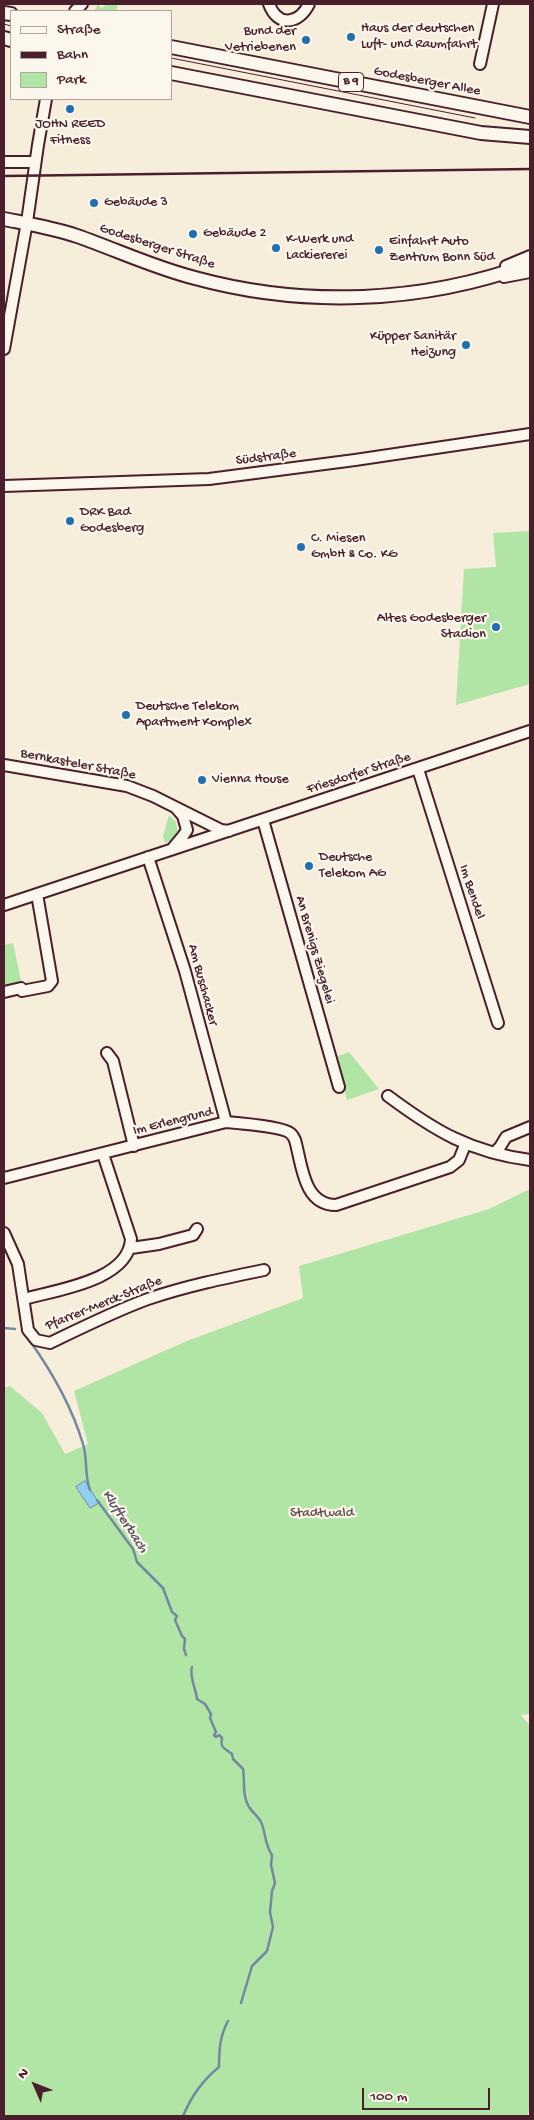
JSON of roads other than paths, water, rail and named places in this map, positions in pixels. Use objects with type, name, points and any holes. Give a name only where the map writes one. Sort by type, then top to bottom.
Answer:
[{"type":"main road","name":"Godesberger Allee","points":[[172,47],[530,117]]},
{"type":"main road","name":"B 9","points":[[172,73],[481,133],[530,137]]},
{"type":"main road","name":"Godesberger Straße","points":[[4,219],[27,222],[76,236],[179,273],[232,287],[318,297],[377,297],[428,292],[481,281],[530,264]]},
{"type":"street","points":[[269,4],[274,14],[282,19],[291,21],[299,18],[309,4]]},
{"type":"street","points":[[480,64],[493,4]]},
{"type":"street","points":[[4,349],[27,222],[46,100]]},
{"type":"street","points":[[4,162],[35,162]]},
{"type":"street","name":"Godesberger Straße","points":[[428,292],[530,256]]},
{"type":"street","name":"Godesberger Straße","points":[[481,281],[530,272]]},
{"type":"street","name":"Südstraße","points":[[4,486],[209,479],[356,460],[530,434]]},
{"type":"street","name":"Friesdorfer Straße","points":[[4,905],[530,731]]},
{"type":"street","name":"Bernkasteler Straße","points":[[4,765],[127,786],[174,806],[221,830],[229,831]]},
{"type":"street","name":"Im Bendel","points":[[418,769],[498,1023]]},
{"type":"street","points":[[168,852],[178,844],[186,830],[182,816],[174,806]]},
{"type":"street","name":"An Brenigs Ziegelei","points":[[263,820],[339,1087]]},
{"type":"street","name":"Am Buschacker","points":[[148,857],[185,971],[226,1122]]},
{"type":"street","points":[[4,992],[21,988],[22,991],[44,987],[52,981],[37,894]]},
{"type":"street","points":[[106,1053],[113,1061],[134,1146]]},
{"type":"street","points":[[388,1096],[430,1127],[466,1145],[530,1160]]},
{"type":"street","name":"Im Erlengrund","points":[[4,1178],[226,1122],[277,1129],[290,1133],[295,1140],[310,1193],[319,1202],[329,1205],[341,1204],[450,1167],[459,1160],[466,1145]]},
{"type":"street","points":[[494,1153],[506,1137],[530,1127]]},
{"type":"street","points":[[4,1233],[18,1264],[24,1299],[104,1275],[123,1260],[130,1248],[131,1240],[102,1154]]},
{"type":"street","points":[[130,1248],[159,1244],[194,1235],[197,1229]]},
{"type":"street","name":"Pfarrer-Merck-Straße","points":[[24,1299],[28,1330],[36,1340],[50,1343],[108,1315],[149,1299],[194,1285],[264,1270]]},
{"type":"water","points":[[85,1481],[99,1503],[90,1508],[76,1487]]},
{"type":"waterway","name":"Klufterbach","points":[[4,1328],[15,1329]]},
{"type":"waterway","name":"Klufterbach","points":[[30,1341],[54,1377],[73,1417],[84,1450],[90,1490]]},
{"type":"waterway","name":"Klufterbach","points":[[97,1500],[133,1549],[137,1562],[163,1588],[172,1612],[177,1616],[175,1620],[185,1639],[184,1649],[186,1655]]},
{"type":"waterway","name":"Klufterbach","points":[[192,1667],[191,1675],[197,1699],[205,1704],[211,1714],[210,1718],[216,1732],[214,1735],[216,1737],[219,1735],[222,1738],[222,1746],[232,1754],[233,1759],[243,1769],[247,1803],[261,1822],[272,1855],[271,1865],[275,1883],[272,1891],[270,1912],[273,1927],[267,1951],[252,1966],[241,2003]]},
{"type":"waterway","name":"Klufterbach","points":[[183,2116],[198,2089],[219,2067],[220,2043],[228,2021]]},
{"type":"tram line","points":[[4,24],[10,26]]},
{"type":"tram line","points":[[172,58],[475,118]]},
{"type":"railway","points":[[4,176],[530,169]]},
{"type":"place","name":"Haus der deutschen Luft- und Raumfahrt","points":[[351,37]]},
{"type":"place","name":"Bund der Vetriebenen","points":[[306,40]]},
{"type":"place","name":"JOHN REED Fitness","points":[[70,109]]},
{"type":"place","name":"Gebäude 3","points":[[94,203]]},
{"type":"place","name":"Gebäude 2","points":[[193,234]]},
{"type":"place","name":"K-Werk und Lackiererei","points":[[276,248]]},
{"type":"place","name":"Einfahrt Auto Zentrum Bonn Süd","points":[[379,250]]},
{"type":"place","name":"Küpper Sanitär Heizung","points":[[466,345]]},
{"type":"place","name":"DRK Bad Godesberg","points":[[70,521]]},
{"type":"place","name":"C. Miesen GmbH & Co. KG","points":[[301,547]]},
{"type":"place","name":"Altes Godesberger Stadion","points":[[496,627]]},
{"type":"place","name":"Deutsche Telekom Apartment Komplex","points":[[126,715]]},
{"type":"place","name":"Vienna House","points":[[202,780]]},
{"type":"place","name":"Deutsche Telekom AG","points":[[309,866]]},
{"type":"park label","name":"Stadtwald","points":[[322,1514]]}]
